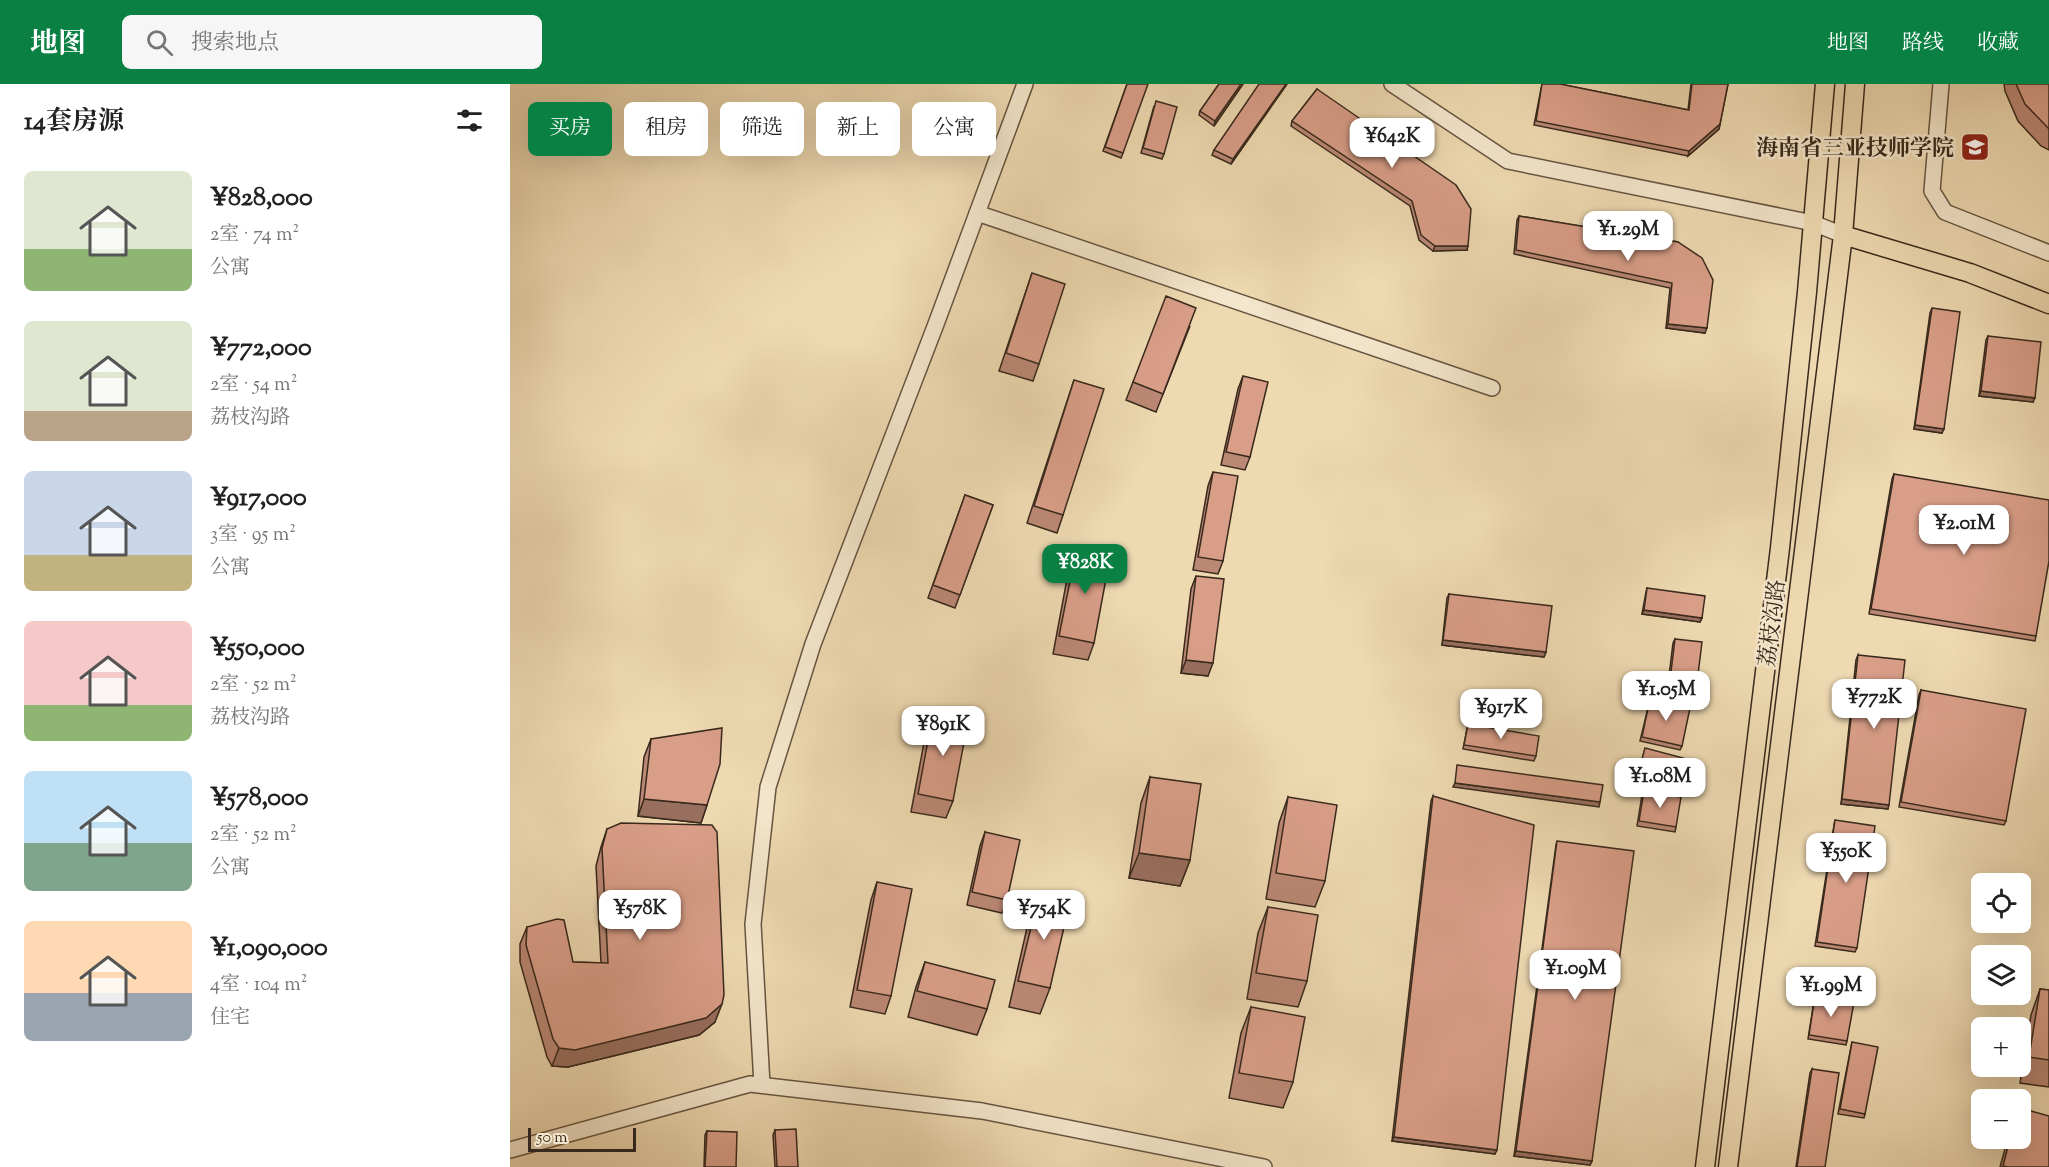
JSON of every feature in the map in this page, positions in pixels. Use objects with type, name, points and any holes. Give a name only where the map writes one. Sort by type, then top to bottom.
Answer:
[{"type":"main road","name":"荔枝沟路","points":[[1705,1167],[1780,548],[1825,84]]},
{"type":"main road","name":"荔枝沟路","points":[[1728,1167],[1843,235],[1855,84]]},
{"type":"main road","points":[[1843,235],[1970,273],[2049,304]]},
{"type":"street","points":[[762,1085],[753,924],[768,787],[813,644],[1024,84]]},
{"type":"street","points":[[1392,84],[1508,161],[1813,223],[1843,235]]},
{"type":"street","points":[[1941,84],[1932,192],[1945,212],[2049,253]]},
{"type":"street","points":[[977,213],[1492,388]]},
{"type":"street","points":[[510,1150],[750,1084],[982,1111],[1264,1167]]},
{"type":"building","points":[[1127,84],[1148,84],[1123,153],[1105,147]]},
{"type":"building","points":[[1219,84],[1241,84],[1215,121],[1200,111]]},
{"type":"building","points":[[1259,84],[1286,84],[1233,159],[1214,150]]},
{"type":"building","points":[[1542,84],[1560,84],[1689,110],[1692,84],[1728,84],[1720,124],[1689,151],[1536,121]]},
{"type":"building","points":[[2016,84],[2049,84],[2049,129],[2025,104]]},
{"type":"building","points":[[1317,89],[1456,185],[1471,209],[1468,246],[1435,246],[1421,235],[1412,201],[1292,121]]},
{"type":"building","points":[[1156,101],[1177,107],[1164,154],[1143,148]]},
{"type":"building","points":[[1519,216],[1678,242],[1702,258],[1713,280],[1707,328],[1668,324],[1672,283],[1516,250]]},
{"type":"building","points":[[1032,273],[1065,284],[1039,364],[1006,353]]},
{"type":"building","points":[[1166,296],[1196,308],[1163,394],[1133,382]]},
{"type":"building","points":[[1932,308],[1960,312],[1944,429],[1915,425]]},
{"type":"building","points":[[1988,336],[2041,342],[2035,398],[1981,391]]},
{"type":"building","points":[[1243,376],[1268,382],[1250,457],[1226,452]]},
{"type":"building","points":[[1074,380],[1104,389],[1063,515],[1034,506]]},
{"type":"building","points":[[1213,472],[1238,476],[1223,561],[1198,557]]},
{"type":"building","points":[[1894,474],[2049,500],[2049,561],[2036,636],[1871,609]]},
{"type":"building","points":[[965,495],[993,505],[960,595],[933,585]]},
{"type":"building","points":[[1077,546],[1111,552],[1094,643],[1059,636]]},
{"type":"building","points":[[1196,576],[1224,579],[1213,663],[1186,660]]},
{"type":"building","points":[[1647,588],[1705,596],[1702,618],[1644,610]]},
{"type":"building","points":[[1449,594],[1552,606],[1546,652],[1443,640]]},
{"type":"building","points":[[1675,639],[1702,642],[1697,683],[1670,680]]},
{"type":"building","points":[[1858,655],[1905,660],[1889,805],[1842,799]]},
{"type":"building","points":[[1921,690],[2026,709],[2006,821],[1901,802]]},
{"type":"building","points":[[1650,699],[1690,708],[1682,746],[1642,737]]},
{"type":"building","points":[[933,714],[968,721],[953,801],[918,794]]},
{"type":"building","points":[[1468,724],[1539,736],[1536,756],[1464,745]]},
{"type":"building","points":[[722,728],[720,764],[707,805],[644,799],[651,739]]},
{"type":"building","points":[[1645,748],[1683,758],[1675,788],[1637,778]]},
{"type":"building","points":[[1457,765],[1603,785],[1600,802],[1455,783]]},
{"type":"building","points":[[1150,777],[1201,784],[1190,860],[1139,853]]},
{"type":"building","points":[[1644,791],[1681,797],[1676,827],[1639,821]]},
{"type":"building","points":[[1433,796],[1534,825],[1497,1150],[1394,1137]]},
{"type":"building","points":[[1288,797],[1337,805],[1325,881],[1276,873]]},
{"type":"building","points":[[1835,820],[1875,826],[1857,948],[1817,942]]},
{"type":"building","points":[[621,823],[712,825],[717,832],[724,995],[722,1004],[706,1018],[575,1050],[559,1048],[553,1039],[526,945],[527,927],[557,919],[564,920],[573,962],[608,963],[602,848],[607,829]]},
{"type":"building","points":[[985,832],[1020,840],[1007,900],[972,892]]},
{"type":"building","points":[[1557,841],[1634,851],[1592,1161],[1516,1151]]},
{"type":"building","points":[[877,882],[912,889],[891,996],[857,990]]},
{"type":"building","points":[[1039,894],[1070,901],[1050,988],[1018,981]]},
{"type":"building","points":[[1268,907],[1318,915],[1307,981],[1256,973]]},
{"type":"building","points":[[925,962],[995,980],[987,1009],[917,991]]},
{"type":"building","points":[[2040,989],[2049,990],[2049,1060],[2031,1057]]},
{"type":"building","points":[[1815,996],[1854,1002],[1847,1041],[1809,1035]]},
{"type":"building","points":[[1251,1007],[1305,1017],[1293,1082],[1239,1073]]},
{"type":"building","points":[[1852,1042],[1878,1047],[1865,1114],[1840,1109]]},
{"type":"building","points":[[1812,1069],[1839,1073],[1825,1167],[1797,1167]]},
{"type":"building","points":[[2031,1111],[2049,1116],[2049,1167],[2003,1166],[2007,1149],[2031,1149]]},
{"type":"building","points":[[796,1129],[798,1167],[777,1167],[775,1130]]},
{"type":"building","points":[[707,1131],[737,1132],[736,1167],[705,1167]]},
{"type":"place","name":"海南省三亚技师学院","points":[[1975,147]]}]
